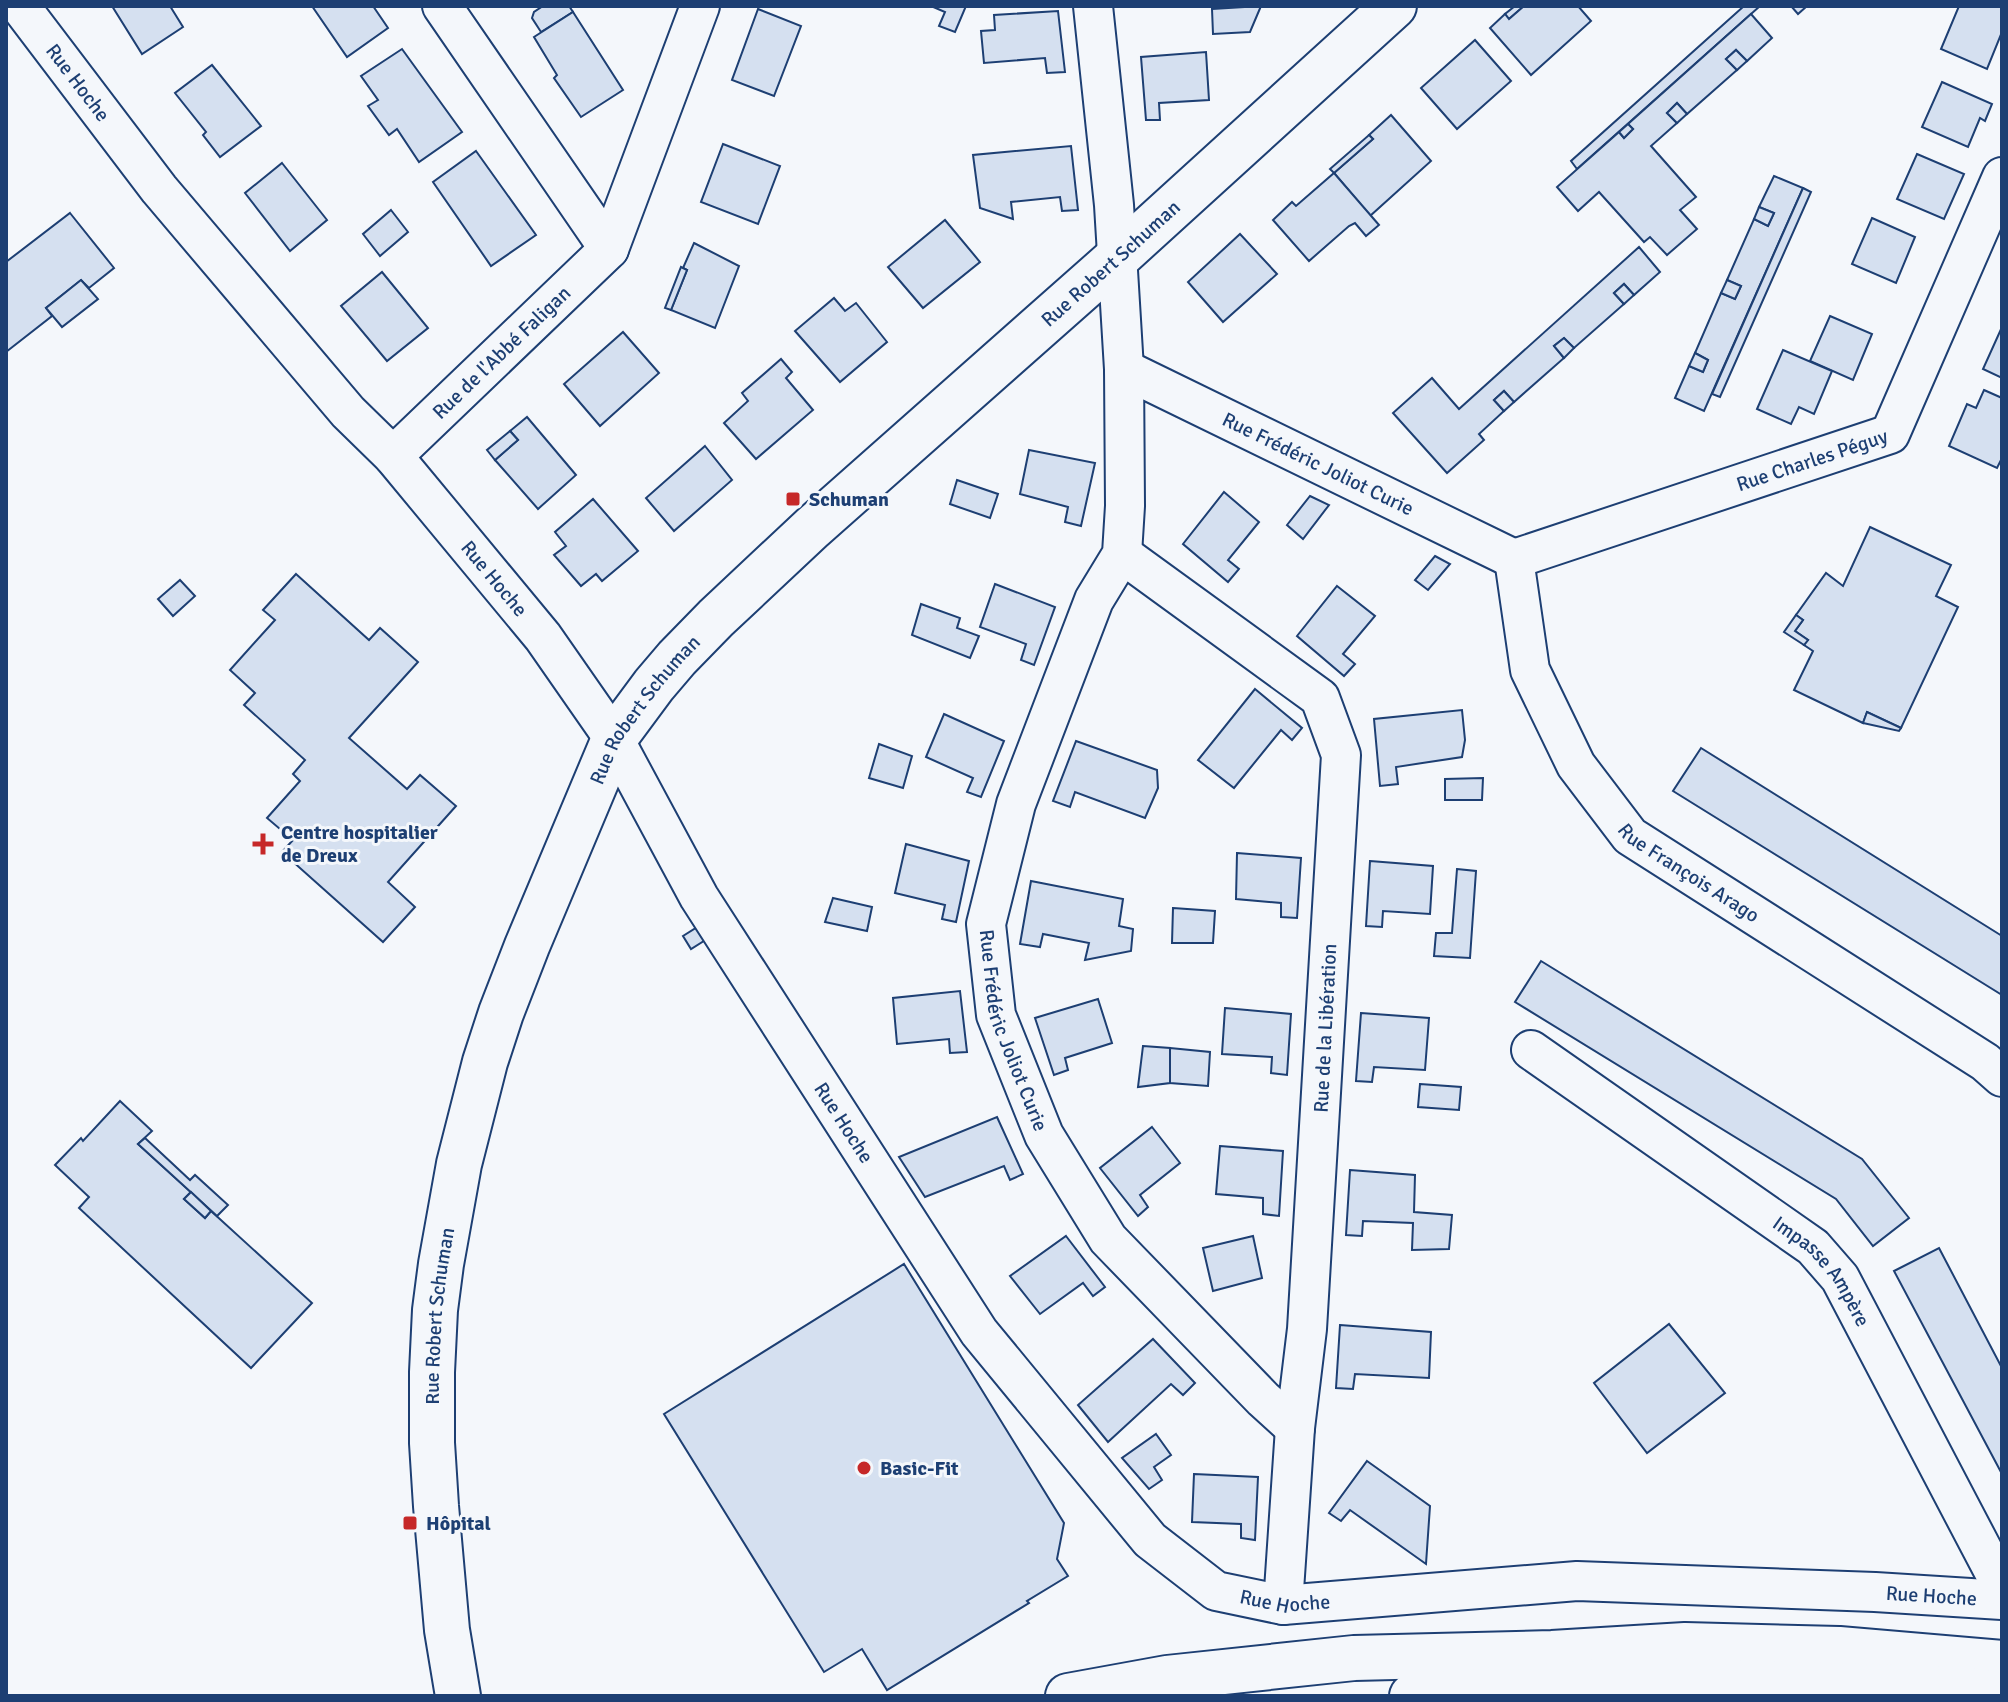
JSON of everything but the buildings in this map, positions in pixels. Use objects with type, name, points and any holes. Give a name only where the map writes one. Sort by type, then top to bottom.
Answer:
[{"type":"street","name":"Rue Hoche","points":[[20,6],[159,189],[348,412],[393,456],[543,637],[614,739],[699,897],[979,1332],[1150,1540],[1216,1591],[1283,1605],[1577,1581],[2002,1600]]},
{"type":"street","points":[[442,6],[609,249]]},
{"type":"street","name":"Rue de l'Abbé Faligan","points":[[393,456],[609,249],[700,6]]},
{"type":"street","name":"Rue Frédéric Joliot Curie","points":[[1093,6],[1114,205],[1124,369],[1125,506],[1122,554],[1094,600],[1016,804],[986,924],[996,1015],[1044,1135],[1108,1239],[1295,1428]]},
{"type":"street","name":"Rue Robert Schuman","points":[[458,1696],[447,1630],[432,1443],[435,1310],[441,1264],[459,1164],[501,1013],[614,739],[654,685],[716,618],[812,528],[1117,258],[1394,6]]},
{"type":"street","name":"Rue Charles Péguy","points":[[1514,559],[1890,434],[2002,177]]},
{"type":"street","name":"Rue Frédéric Joliot Curie","points":[[1124,369],[1514,559]]},
{"type":"street","name":"Rue de la Libération","points":[[1122,554],[1320,698],[1341,755],[1307,1329],[1295,1428],[1283,1605]]},
{"type":"street","name":"Rue François Arago","points":[[1514,559],[1530,670],[1576,765],[1630,836],[1985,1062],[2002,1077]]},
{"type":"street","name":"Impasse Ampère","points":[[1531,1050],[1813,1247],[1840,1278],[2002,1587]]},
{"type":"street","points":[[1068,1696],[1167,1678],[1354,1658],[1552,1653],[1685,1645],[1839,1649],[2002,1663]]},
{"type":"street","points":[[1412,1696],[1627,1679],[1960,1689],[2002,1694]]},
{"type":"place","name":"Schuman","points":[[793,499]]},
{"type":"place","name":"Centre hospitalier de Dreux","points":[[263,844]]},
{"type":"place","name":"Basic-Fit","points":[[864,1468]]},
{"type":"place","name":"Hôpital","points":[[410,1523]]}]
